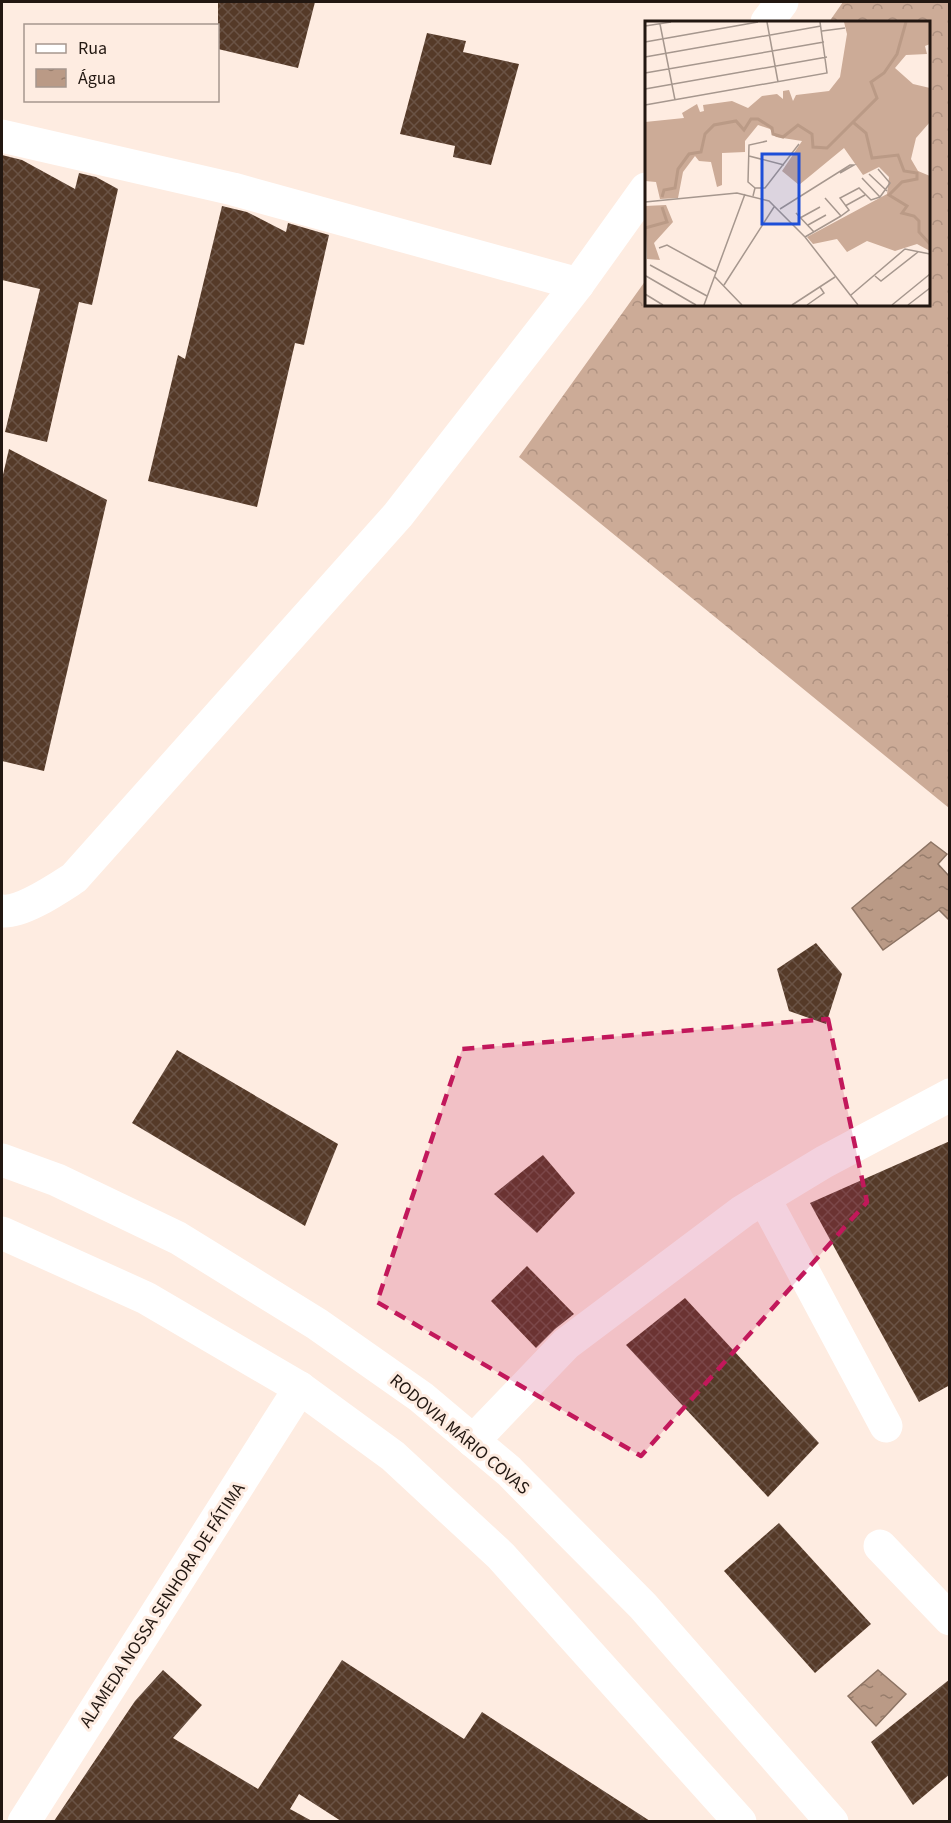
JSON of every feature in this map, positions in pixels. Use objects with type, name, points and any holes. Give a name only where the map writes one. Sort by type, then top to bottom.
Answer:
[{"type":"street","points":[[768,21],[782,2]]},
{"type":"street","points":[[2,136],[233,189],[578,284]]},
{"type":"street","points":[[2,911],[8,912],[41,899],[74,878],[398,515],[578,284],[645,190]]},
{"type":"street","points":[[473,1441],[566,1344],[743,1211],[824,1162],[950,1095]]},
{"type":"street","name":"RODOVIA MÁRIO COVAS","points":[[2,1160],[57,1180],[178,1238],[267,1292],[421,1397],[509,1471],[643,1606],[832,1821]]},
{"type":"street","points":[[764,1198],[886,1426]]},
{"type":"street","points":[[2,1233],[146,1298],[300,1388],[393,1456],[501,1556],[740,1821]]},
{"type":"street","name":"ALAMEDA NOSSA SENHORA DE FÁTIMA","points":[[24,1821],[300,1388]]},
{"type":"street","points":[[880,1546],[950,1619]]},
{"type":"highlighted area","points":[[828,1019],[867,1202],[641,1456],[377,1302],[462,1049]]},
{"type":"green space","points":[[843,2],[949,2],[949,808],[519,457],[645,281],[645,306],[930,306],[930,21],[830,21]]},
{"type":"water","points":[[931,842],[947,854],[938,864],[949,876],[949,920],[939,910],[883,950],[852,908]]},
{"type":"water","points":[[878,1670],[906,1694],[876,1726],[848,1696]]},
{"type":"building","points":[[218,2],[315,2],[298,68],[219,49]]},
{"type":"building","points":[[427,33],[466,41],[463,52],[519,64],[491,165],[453,157],[455,146],[400,134]]},
{"type":"building","points":[[2,155],[22,160],[75,189],[79,173],[96,177],[118,189],[92,305],[79,302],[47,442],[5,432],[40,289],[2,280]]},
{"type":"building","points":[[222,206],[247,212],[286,232],[288,223],[329,235],[304,345],[295,343],[257,507],[148,481],[178,355],[185,359]]},
{"type":"building","points":[[9,449],[107,500],[44,771],[2,761],[2,479]]},
{"type":"building","points":[[816,943],[842,974],[826,1024],[789,1011],[777,969]]},
{"type":"building","points":[[177,1050],[338,1144],[305,1226],[132,1123]]},
{"type":"building","points":[[950,1141],[950,1385],[919,1402],[810,1203]]},
{"type":"building","points":[[543,1155],[575,1193],[537,1233],[494,1194]]},
{"type":"building","points":[[527,1266],[574,1314],[536,1348],[491,1301]]},
{"type":"building","points":[[685,1298],[819,1443],[768,1497],[626,1345]]},
{"type":"building","points":[[779,1523],[871,1624],[815,1673],[724,1571]]},
{"type":"building","points":[[342,1660],[464,1739],[482,1712],[650,1821],[341,1821],[299,1794],[290,1809],[312,1821],[54,1821],[135,1701],[163,1670],[202,1705],[173,1738],[258,1789]]},
{"type":"building","points":[[950,1679],[950,1774],[913,1805],[871,1742]]}]
